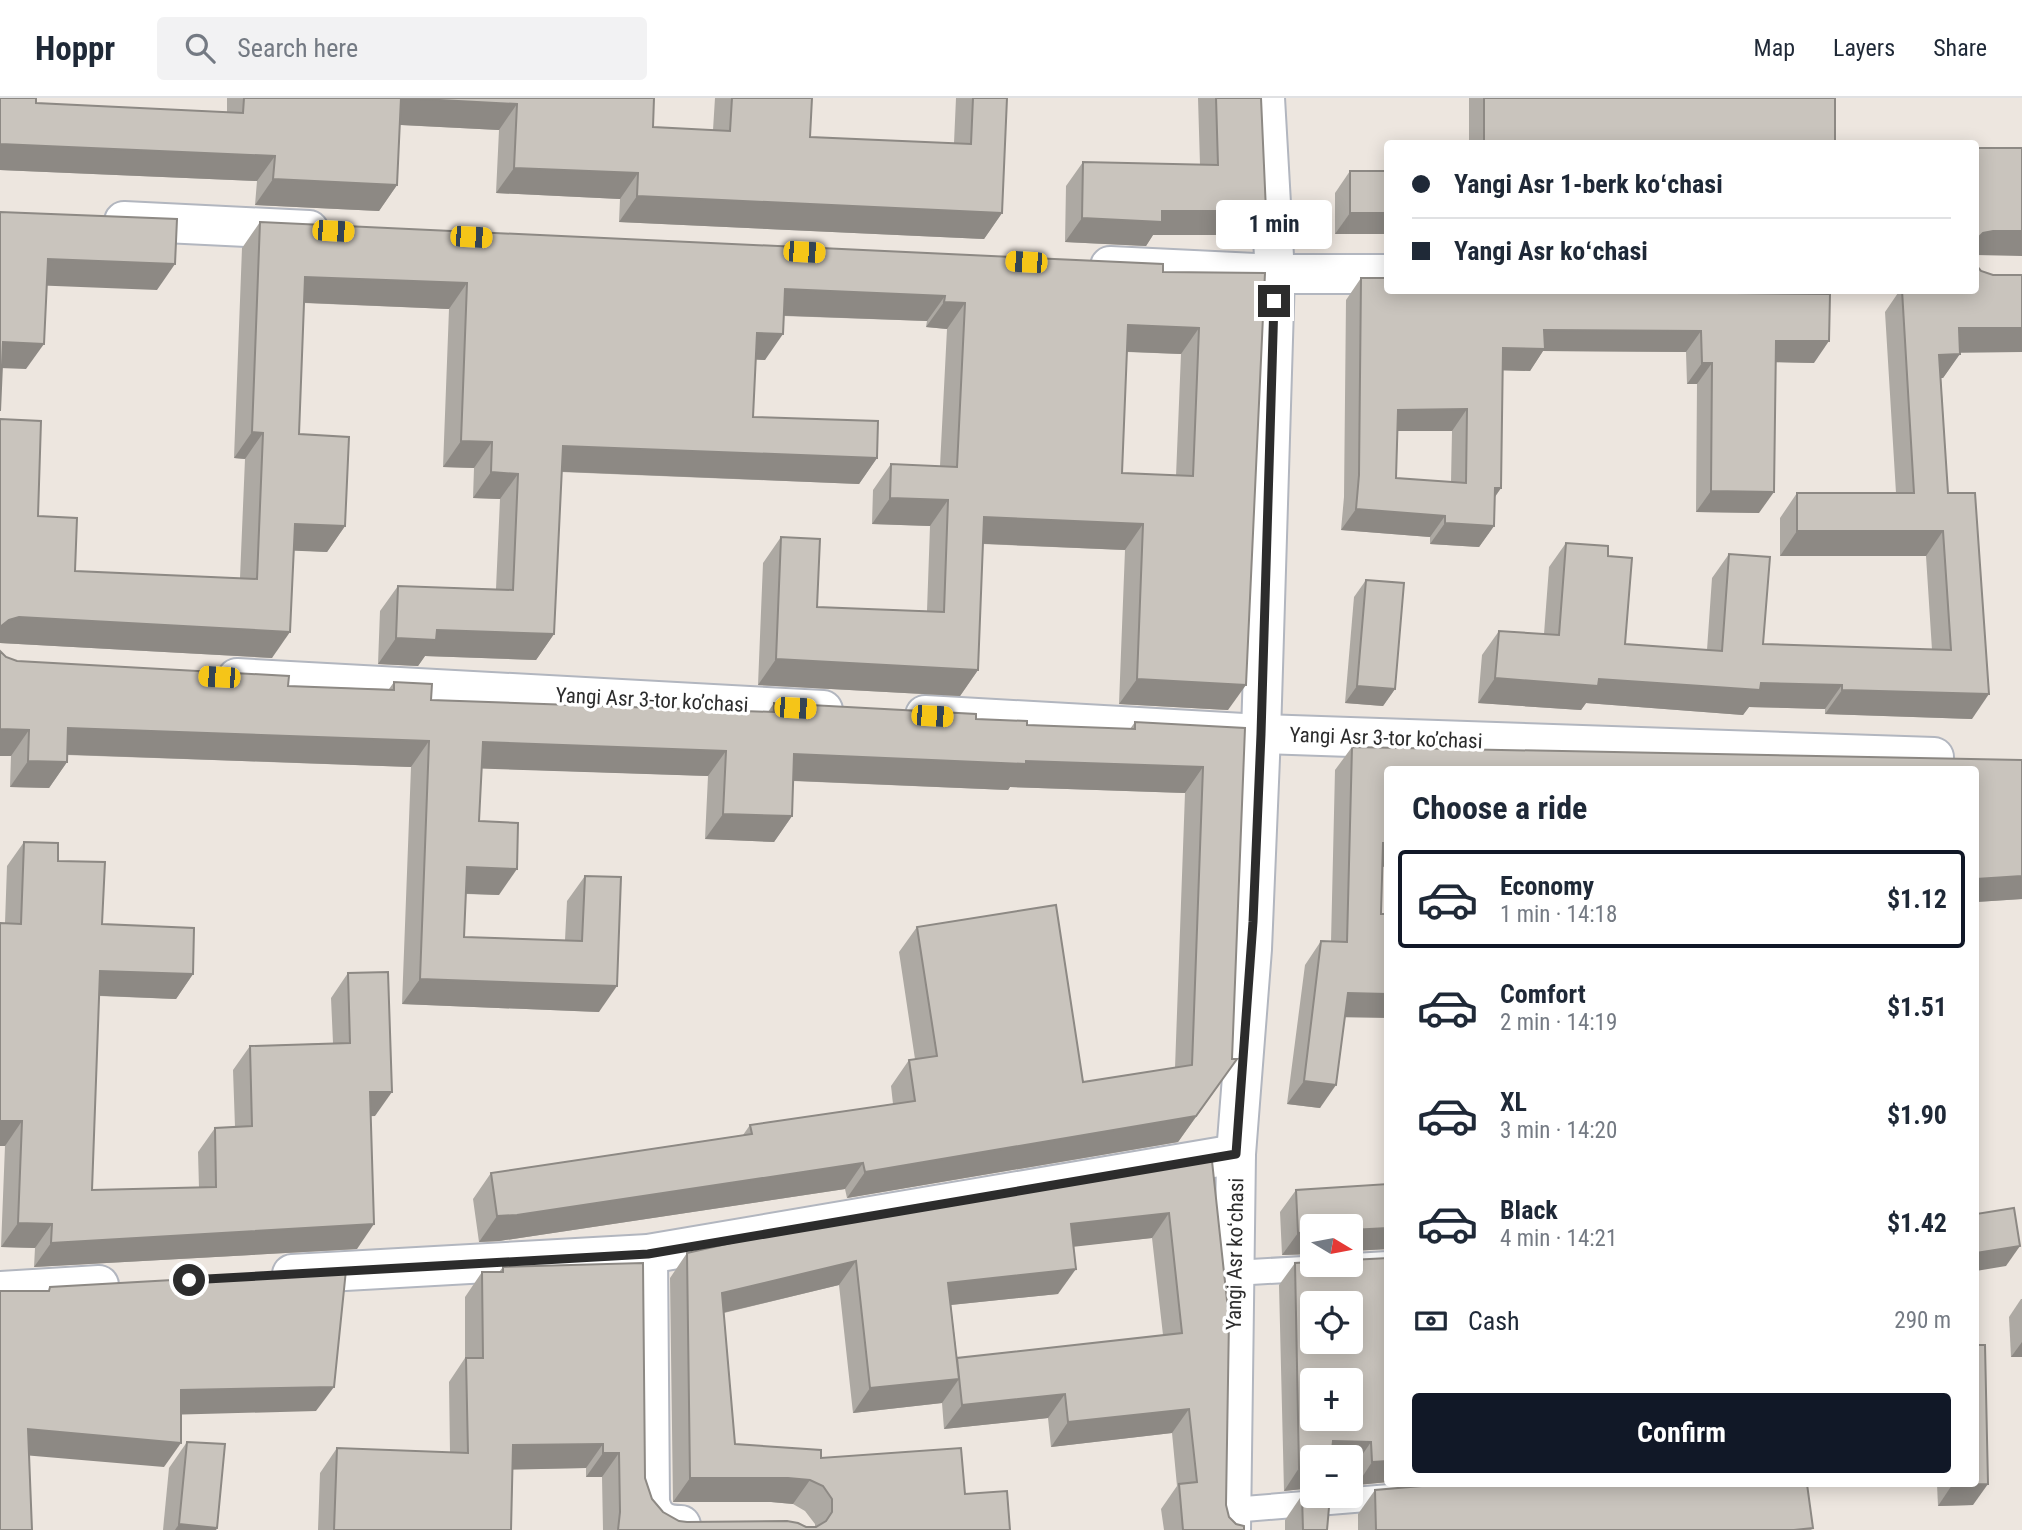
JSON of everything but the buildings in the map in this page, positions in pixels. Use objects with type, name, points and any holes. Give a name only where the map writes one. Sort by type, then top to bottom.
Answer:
[{"type":"street","name":"Yangi Asr koʻchasi","points":[[1232,1520],[1236,1154],[1252,949],[1275,274],[1265,98]]},
{"type":"street","points":[[97,220],[346,231]]},
{"type":"street","points":[[1081,265],[1275,274],[1384,274]]},
{"type":"street","name":"Yangi Asr 3-tor koʼchasi","points":[[208,676],[1261,734],[1934,757]]},
{"type":"street","points":[[262,1276],[648,1254],[1236,1154]]},
{"type":"street","points":[[648,1254],[652,1512],[659,1521],[670,1525],[721,1524]]},
{"type":"street","points":[[0,1291],[138,1283]]},
{"type":"lane","points":[[1234,1273],[1384,1265]]},
{"type":"lane","points":[[1232,1520],[1420,1494]]},
{"type":"route","points":[[189,1280],[648,1254],[1236,1154],[1252,949],[1274,301]]}]
